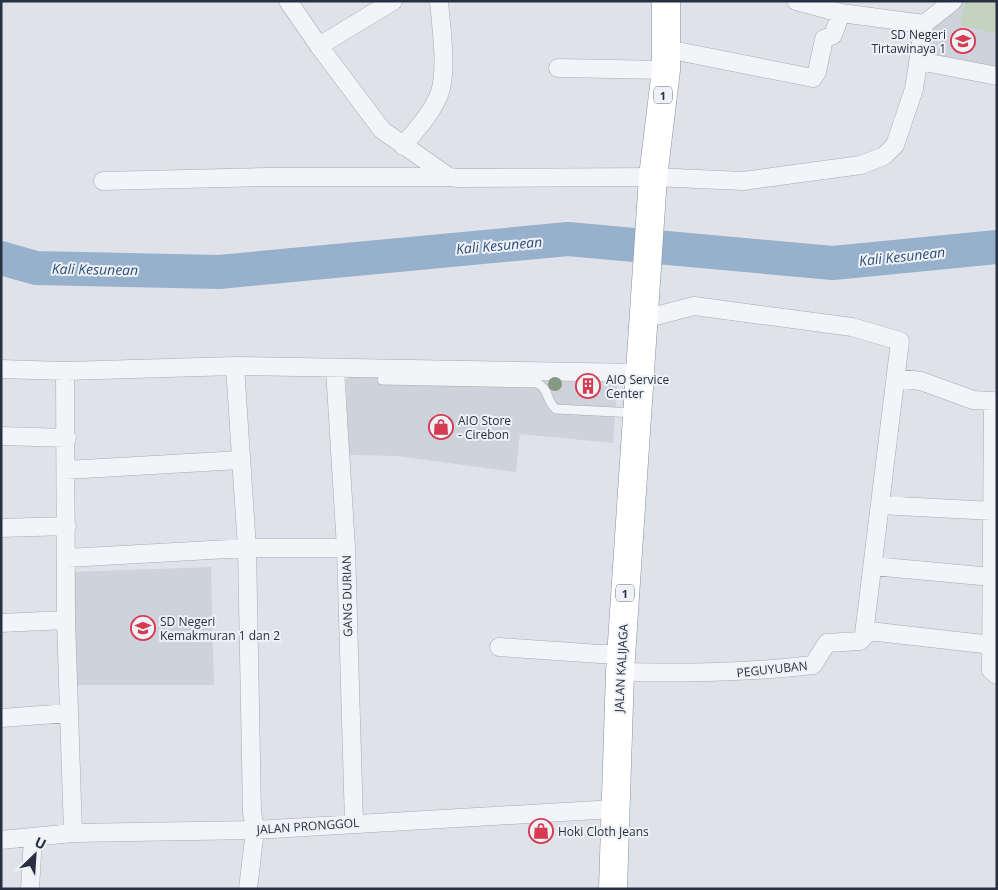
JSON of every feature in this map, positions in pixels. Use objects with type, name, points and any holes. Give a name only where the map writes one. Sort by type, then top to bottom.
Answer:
[{"type":"highway","name":"1","points":[[645,309],[653,182],[666,59],[666,1]]},
{"type":"highway","name":"JALAN KALIJAGA","points":[[613,889],[614,809],[621,663],[645,309]]},
{"type":"street","points":[[288,1],[382,130],[449,177]]},
{"type":"street","points":[[319,46],[393,1]]},
{"type":"street","points":[[403,146],[428,115],[439,94],[442,81],[439,1]]},
{"type":"street","points":[[796,1],[840,13],[924,24]]},
{"type":"street","points":[[103,181],[268,177],[449,177],[653,182],[743,181],[861,165],[884,156],[895,145],[904,123],[919,61],[924,24],[953,1]]},
{"type":"street","points":[[558,68],[666,59],[813,78],[817,72],[824,38],[833,35],[840,13]]},
{"type":"street","points":[[919,61],[997,76]]},
{"type":"street","points":[[645,309],[694,306],[852,327],[900,341],[864,634]]},
{"type":"street","points":[[1,369],[65,371],[235,366],[641,374]]},
{"type":"street","points":[[235,366],[247,548],[252,812],[255,830],[248,889]]},
{"type":"street","name":"GANG DURIAN","points":[[335,369],[346,548],[354,823]]},
{"type":"street","points":[[65,371],[67,438],[66,620],[73,834]]},
{"type":"street","points":[[896,378],[921,381],[973,400],[994,401],[991,670],[997,675]]},
{"type":"street","points":[[1,436],[67,438]]},
{"type":"street","points":[[66,470],[240,460]]},
{"type":"street","points":[[880,505],[992,511]]},
{"type":"street","points":[[1,528],[67,526]]},
{"type":"street","points":[[67,558],[247,548],[346,548]]},
{"type":"street","points":[[873,566],[992,577]]},
{"type":"street","points":[[1,623],[66,620]]},
{"type":"street","name":"PEGUYUBAN","points":[[621,663],[740,673],[813,665],[827,644],[860,641],[864,634],[874,631],[992,645]]},
{"type":"street","points":[[499,647],[600,654],[621,663]]},
{"type":"street","points":[[1,718],[68,713]]},
{"type":"street","name":"JALAN PRONGGOL","points":[[1,840],[73,834],[255,830],[614,809]]},
{"type":"street","points":[[30,889],[33,838]]},
{"type":"lane","points":[[382,380],[537,383],[547,391],[551,405],[556,410],[638,413]]},
{"type":"shaded area","name":"SD Negeri Tirtawinaya 1","points":[[959,1],[997,1],[997,73],[926,57],[934,25]]},
{"type":"shaded area","name":"AIO Store - Cirebon","points":[[351,375],[618,378],[613,443],[520,434],[516,472],[397,456],[349,455],[346,380]]},
{"type":"shaded area","name":"SD Negeri Kemakmuran 1 dan 2","points":[[211,567],[214,685],[75,685],[71,572]]},
{"type":"green space","points":[[966,1],[997,1],[997,34],[960,25]]},
{"type":"waterway","name":"Kali Kesunean","points":[[1,258],[36,268],[219,272],[568,239],[833,263],[997,247]]},
{"type":"place","name":"SD Negeri Tirtawinaya 1","points":[[963,41]]},
{"type":"place","name":"AIO Service Center","points":[[588,386]]},
{"type":"place","name":"AIO Store - Cirebon","points":[[441,427]]},
{"type":"place","name":"SD Negeri Kemakmuran 1 dan 2","points":[[143,628]]},
{"type":"place","name":"Hoki Cloth Jeans","points":[[541,831]]}]
